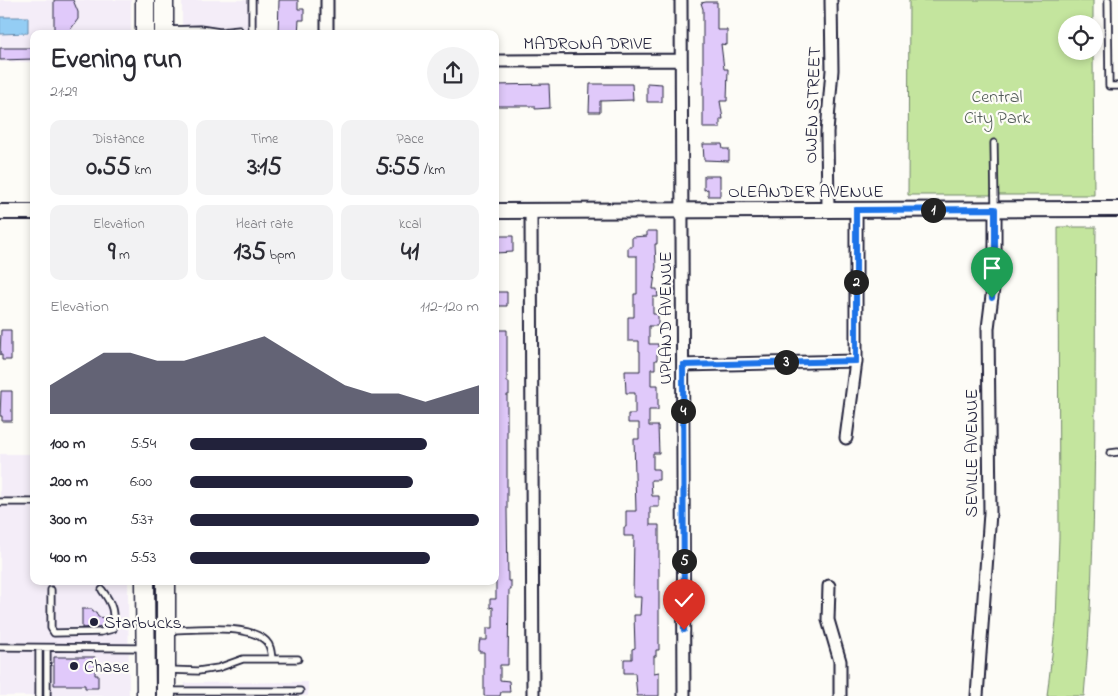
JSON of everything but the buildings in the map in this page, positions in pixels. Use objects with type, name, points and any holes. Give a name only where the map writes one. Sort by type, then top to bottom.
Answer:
[{"type":"main road","points":[[144,0],[145,30]]},
{"type":"main road","points":[[164,0],[164,30]]},
{"type":"main road","points":[[145,585],[146,696]]},
{"type":"main road","points":[[156,585],[156,592],[166,608]]},
{"type":"main road","points":[[166,585],[166,694]]},
{"type":"street","points":[[327,0],[327,30]]},
{"type":"street","name":"UPLAND AVENUE","points":[[681,0],[684,696]]},
{"type":"street","name":"OWEN STREET","points":[[828,210],[827,132],[832,70],[831,0]]},
{"type":"street","name":"MADRONA DRIVE","points":[[499,61],[682,60]]},
{"type":"street","name":"SEVILLE AVENUE","points":[[977,696],[990,513],[988,328],[995,272],[995,209]]},
{"type":"street","name":"OLEANDER AVENUE","points":[[499,211],[1118,209]]},
{"type":"street","points":[[846,438],[856,361],[856,210]]},
{"type":"street","points":[[531,211],[533,696]]},
{"type":"street","points":[[0,212],[30,212]]},
{"type":"street","points":[[683,365],[856,361]]},
{"type":"street","points":[[829,586],[828,620],[840,661],[840,696]]},
{"type":"lane","points":[[252,0],[252,30]]},
{"type":"lane","points":[[1108,0],[1109,86],[1118,86]]},
{"type":"lane","points":[[994,143],[995,209]]},
{"type":"lane","points":[[1110,452],[1118,452]]},
{"type":"lane","points":[[0,502],[30,502]]},
{"type":"lane","points":[[51,590],[51,628],[54,633],[101,632],[113,629],[114,612],[110,601],[102,590]]},
{"type":"lane","points":[[166,630],[221,629],[252,633],[261,637],[270,646],[272,659]]},
{"type":"lane","points":[[0,647],[145,648]]},
{"type":"lane","points":[[39,648],[39,696]]},
{"type":"lane","points":[[47,648],[47,696]]},
{"type":"lane","points":[[166,670],[198,671],[218,668],[243,659],[298,659]]},
{"type":"lane","points":[[166,694],[300,691]]},
{"type":"shaded area","points":[[0,0],[131,0],[131,30],[30,30],[30,62],[0,62]]},
{"type":"shaded area","points":[[182,0],[257,0],[257,30],[182,30]]},
{"type":"shaded area","points":[[0,454],[30,454],[30,585],[128,585],[129,696],[0,696]]},
{"type":"shaded area","points":[[308,682],[308,696],[186,696],[185,683]]},
{"type":"green space","name":"Central City Park","points":[[909,0],[1093,0],[1093,15],[1058,15],[1058,60],[1093,60],[1094,195],[908,195]]},
{"type":"green space","points":[[1058,227],[1096,227],[1092,579],[1084,696],[1047,696],[1056,621],[1059,537]]},
{"type":"water","points":[[0,17],[28,17],[28,33],[0,34]]},
{"type":"place","name":"Starbucks","points":[[94,622]]},
{"type":"place","name":"Chase","points":[[74,666]]},
{"type":"route","points":[[684,630],[683,365],[856,361],[856,210],[995,209],[995,272],[992,298]]}]
